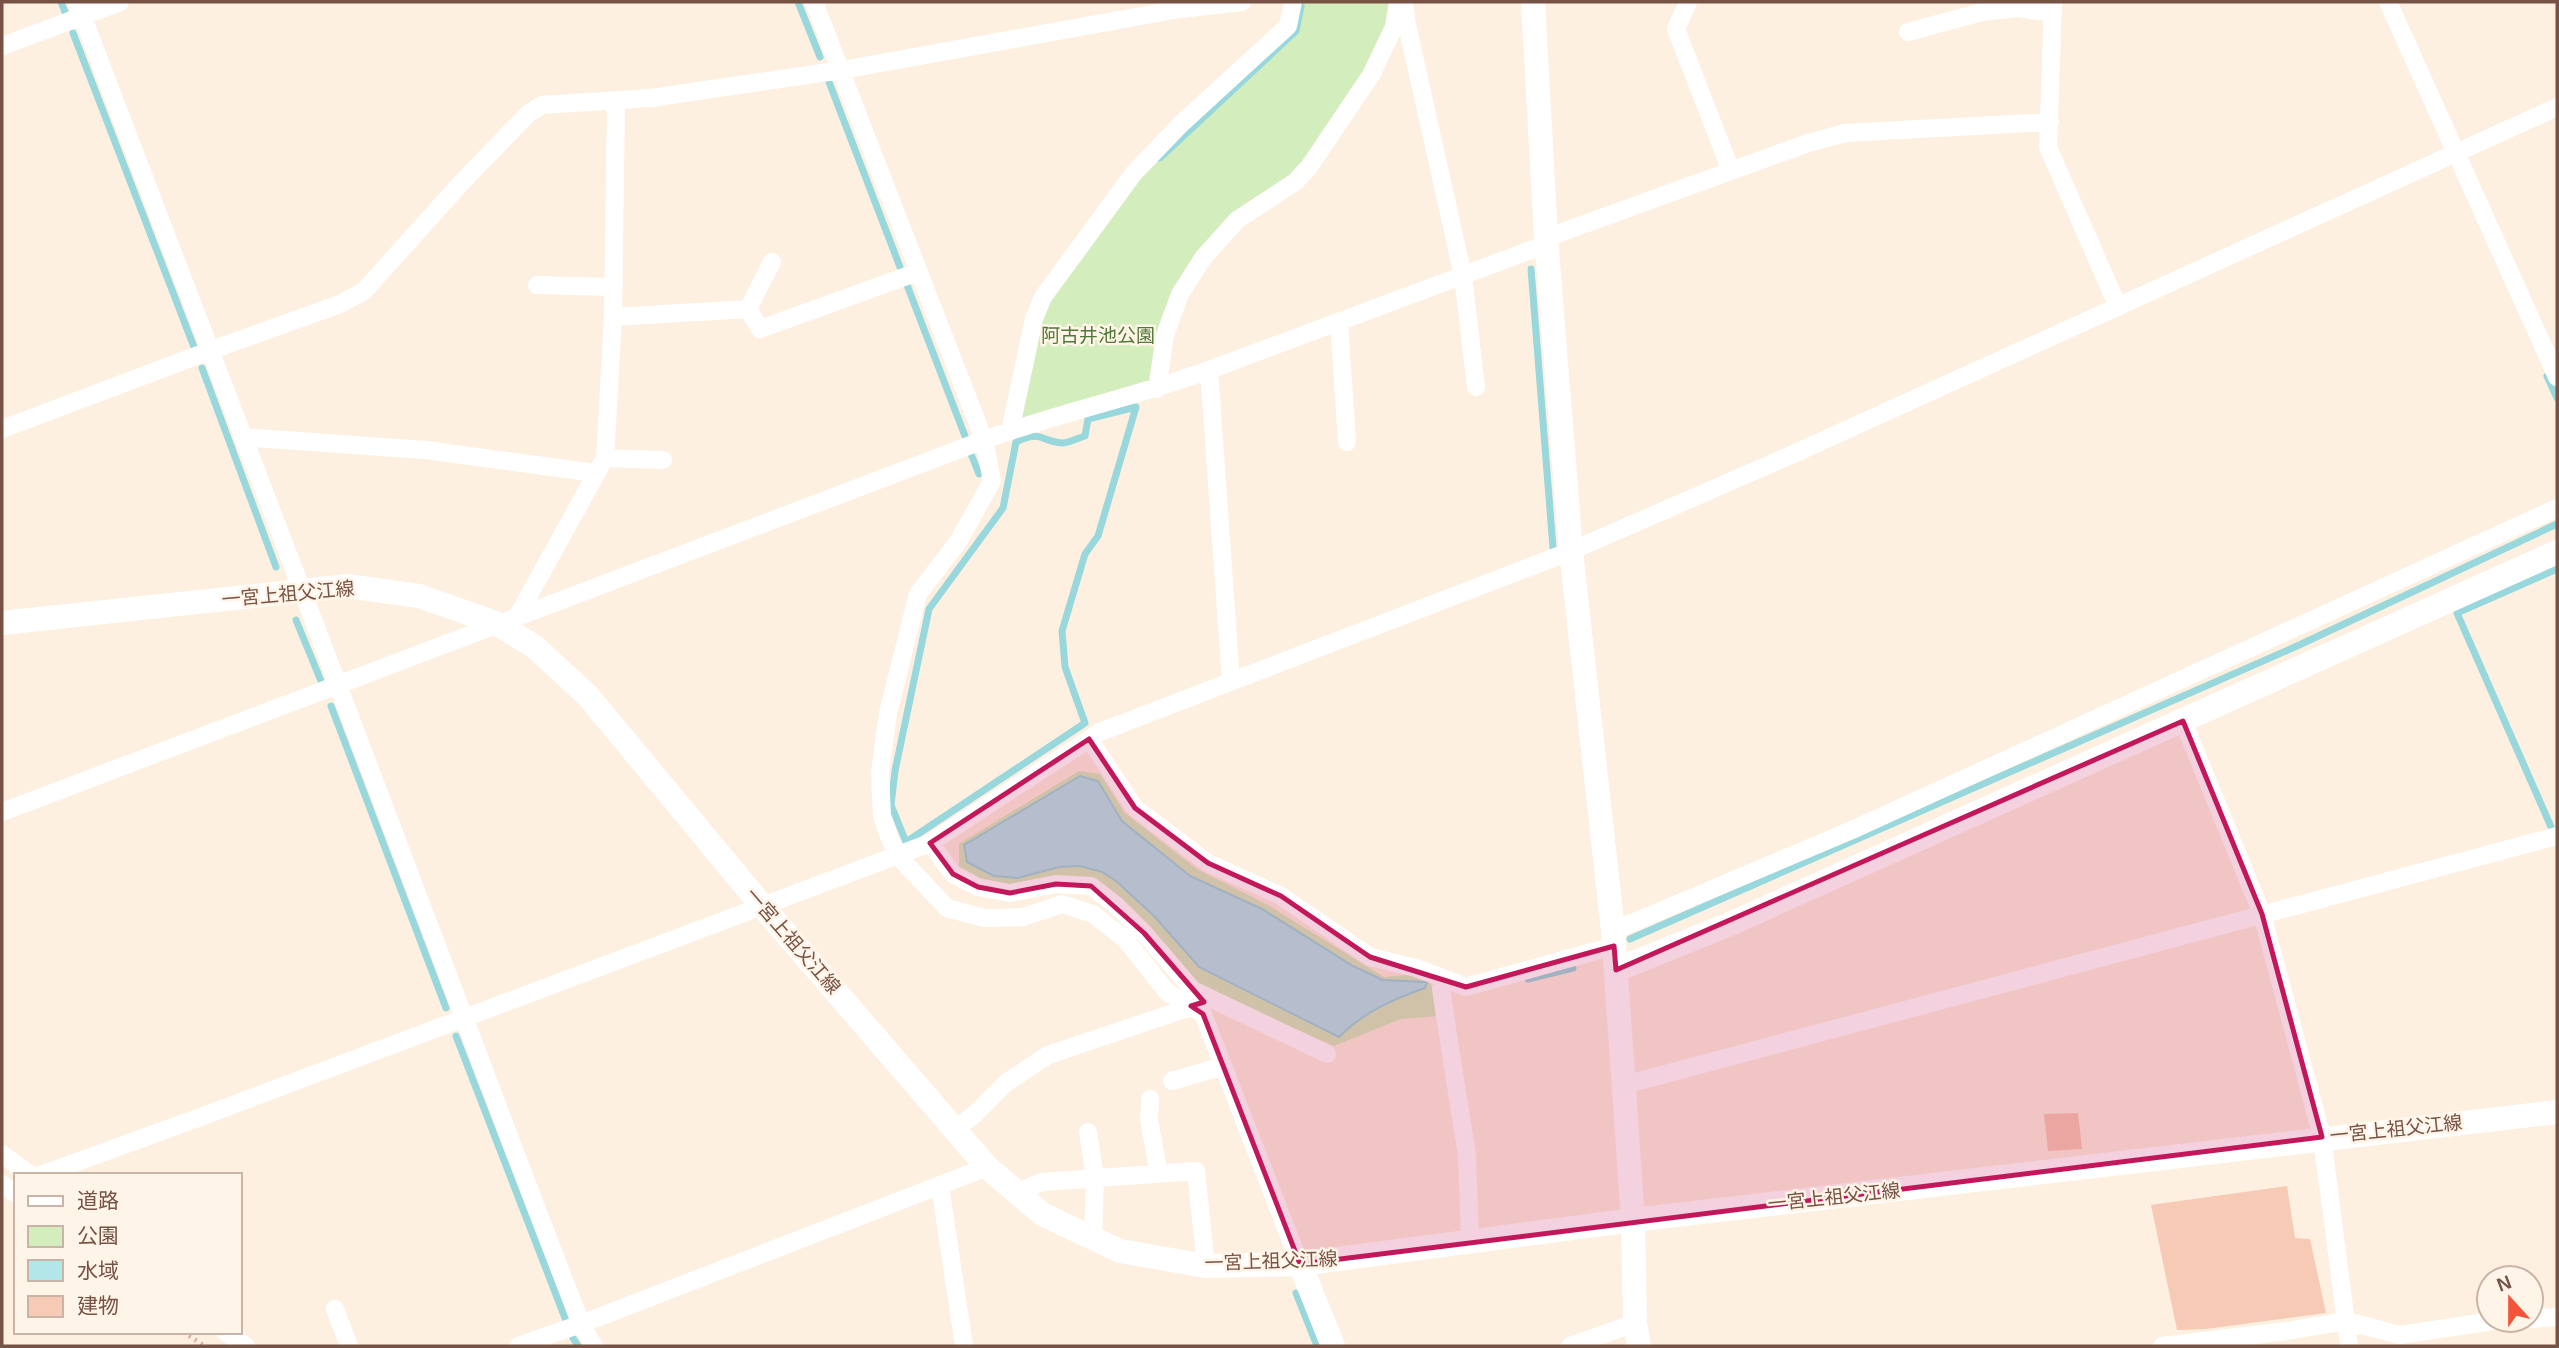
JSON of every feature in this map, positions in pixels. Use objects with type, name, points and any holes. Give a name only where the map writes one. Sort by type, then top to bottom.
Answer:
[{"type":"main road","points":[[1533,2],[1546,238],[1571,551],[1614,949],[1633,1220],[1637,1334]]},
{"type":"main road","points":[[1614,949],[1730,924],[2557,552]]},
{"type":"main road","name":"一宮上祖父江線","points":[[2,624],[347,586],[419,596],[507,619],[588,696],[987,1167],[1042,1214],[1121,1251],[1206,1266],[1300,1264],[1633,1220],[2557,1112]]},
{"type":"main road","points":[[1300,1264],[1333,1346]]},
{"type":"street","points":[[2,46],[80,8],[120,2]]},
{"type":"street","points":[[814,2],[984,440],[992,481],[958,542],[918,594],[888,713],[880,773],[882,816],[897,855],[947,908],[984,918],[1023,917],[1062,904],[1093,914],[1125,939],[1167,992],[1203,1014],[1300,1264]]},
{"type":"street","points":[[2,429],[340,304],[364,291],[461,183],[528,114],[542,104],[651,98],[842,70],[1179,5],[1242,2]]},
{"type":"street","points":[[1010,430],[1034,319],[1043,297],[1134,173],[1181,124],[1288,26],[1293,2]]},
{"type":"street","points":[[1157,389],[1165,335],[1180,294],[1203,258],[1237,220],[1295,182],[1309,167],[1371,75],[1394,27],[1398,2]]},
{"type":"street","points":[[1404,2],[1406,25],[1464,276],[1476,387]]},
{"type":"street","points":[[1688,2],[1676,29],[1731,171]]},
{"type":"street","points":[[2388,2],[2557,377]]},
{"type":"street","points":[[80,8],[463,1019],[581,1324],[594,1346]]},
{"type":"street","points":[[1908,32],[1982,12],[2053,8],[2049,147],[2118,307]]},
{"type":"street","points":[[507,619],[601,466],[613,317],[616,100]]},
{"type":"street","points":[[46,1173],[930,843],[1100,732],[1571,551],[1791,456],[2557,107]]},
{"type":"street","points":[[2,812],[1010,430],[1157,389],[1539,247],[1546,238],[1808,143],[1845,133],[2050,122]]},
{"type":"street","points":[[748,309],[772,262]]},
{"type":"street","points":[[748,309],[760,329],[918,272]]},
{"type":"street","points":[[537,285],[614,287]]},
{"type":"street","points":[[613,317],[748,309]]},
{"type":"street","points":[[1339,323],[1347,442]]},
{"type":"street","points":[[1209,370],[1231,682]]},
{"type":"street","points":[[242,437],[601,466],[663,460]]},
{"type":"street","points":[[1089,739],[1135,808],[1208,863],[1280,896],[1370,957],[1416,968],[1466,987],[1614,949],[1877,818],[2557,508]]},
{"type":"street","points":[[2183,721],[2262,915],[2322,1138],[2349,1346]]},
{"type":"street","points":[[1624,1085],[2557,836]]},
{"type":"street","points":[[930,843],[953,874],[978,887],[1010,893],[1056,884],[1091,886],[1117,906],[1144,933],[1193,990],[1327,1054]]},
{"type":"street","points":[[1443,978],[1441,989],[1467,1155],[1470,1241]]},
{"type":"street","points":[[955,1129],[974,1115],[1006,1083],[1048,1055],[1210,1000]]},
{"type":"street","points":[[1172,1081],[1223,1066]]},
{"type":"street","points":[[1150,1099],[1149,1120],[1159,1174]]},
{"type":"street","points":[[1088,1132],[1095,1178],[1093,1240]]},
{"type":"street","points":[[2,1154],[28,1173]]},
{"type":"street","points":[[518,1346],[987,1167]]},
{"type":"street","points":[[1017,1193],[1042,1182],[1196,1171],[1206,1266]]},
{"type":"street","points":[[940,1186],[964,1346]]},
{"type":"street","points":[[335,1310],[349,1346]]},
{"type":"street","points":[[2162,1346],[2346,1321],[2400,1335],[2475,1324]]},
{"type":"street","points":[[228,1334],[246,1346]]},
{"type":"street","points":[[1570,1346],[1637,1334]]},
{"type":"path","points":[[186,1334],[205,1346]]},
{"type":"highlighted area","points":[[2183,721],[2262,914],[2322,1137],[1300,1264],[1203,1014],[1191,1006],[1204,1002],[1144,933],[1091,886],[1056,884],[1010,893],[978,887],[953,874],[930,843],[1089,739],[1135,808],[1208,863],[1281,896],[1370,957],[1466,987],[1614,946],[1616,970]]},
{"type":"green space","name":"阿古井池公園","points":[[1293,2],[1398,2],[1394,27],[1309,167],[1237,220],[1180,294],[1157,389],[1010,431],[1034,319],[1104,214],[1288,26]]},
{"type":"green space","points":[[1079,771],[1100,774],[1125,813],[1197,869],[1268,905],[1384,977],[1416,974],[1430,980],[1439,1016],[1401,1019],[1334,1046],[1195,984],[1150,926],[1121,898],[978,882],[959,868],[959,844]]},
{"type":"water","points":[[1080,776],[1098,781],[1122,821],[1190,876],[1262,909],[1353,966],[1383,980],[1427,982],[1425,988],[1379,1008],[1358,1020],[1339,1037],[1199,967],[1155,917],[1116,881],[1102,872],[1080,866],[1059,867],[1018,878],[994,876],[967,862],[964,845]]},
{"type":"building","points":[[2078,1113],[2082,1149],[2048,1151],[2044,1114]]},
{"type":"building","points":[[2287,1186],[2295,1238],[2310,1239],[2326,1313],[2206,1329],[2177,1330],[2151,1205]]},
{"type":"waterway","points":[[61,2],[65,12]]},
{"type":"waterway","points":[[798,2],[820,57]]},
{"type":"waterway","points":[[1160,158],[1296,31],[1301,6]]},
{"type":"waterway","points":[[73,33],[194,347]]},
{"type":"waterway","points":[[829,82],[900,267]]},
{"type":"waterway","points":[[1531,269],[1553,548]]},
{"type":"waterway","points":[[907,285],[965,436]]},
{"type":"waterway","points":[[202,368],[276,567]]},
{"type":"waterway","points":[[2547,376],[2557,398]]},
{"type":"waterway","points":[[1136,407],[1098,536],[1085,554],[1062,631],[1065,667],[1085,723],[906,842],[891,805],[895,771],[929,609],[1003,508],[1016,442],[1036,436],[1055,442],[1068,442],[1085,436],[1088,419],[1136,407]]},
{"type":"waterway","points":[[971,454],[979,474]]},
{"type":"waterway","points":[[1630,939],[2297,646],[2557,524]]},
{"type":"waterway","points":[[2552,829],[2457,613],[2557,569]]},
{"type":"waterway","points":[[296,620],[321,681]]},
{"type":"waterway","points":[[331,706],[446,1008]]},
{"type":"waterway","points":[[1528,979],[1573,968]]},
{"type":"waterway","points":[[456,1036],[565,1318]]},
{"type":"waterway","points":[[1296,1293],[1317,1346]]},
{"type":"waterway","points":[[573,1338],[578,1346]]}]
